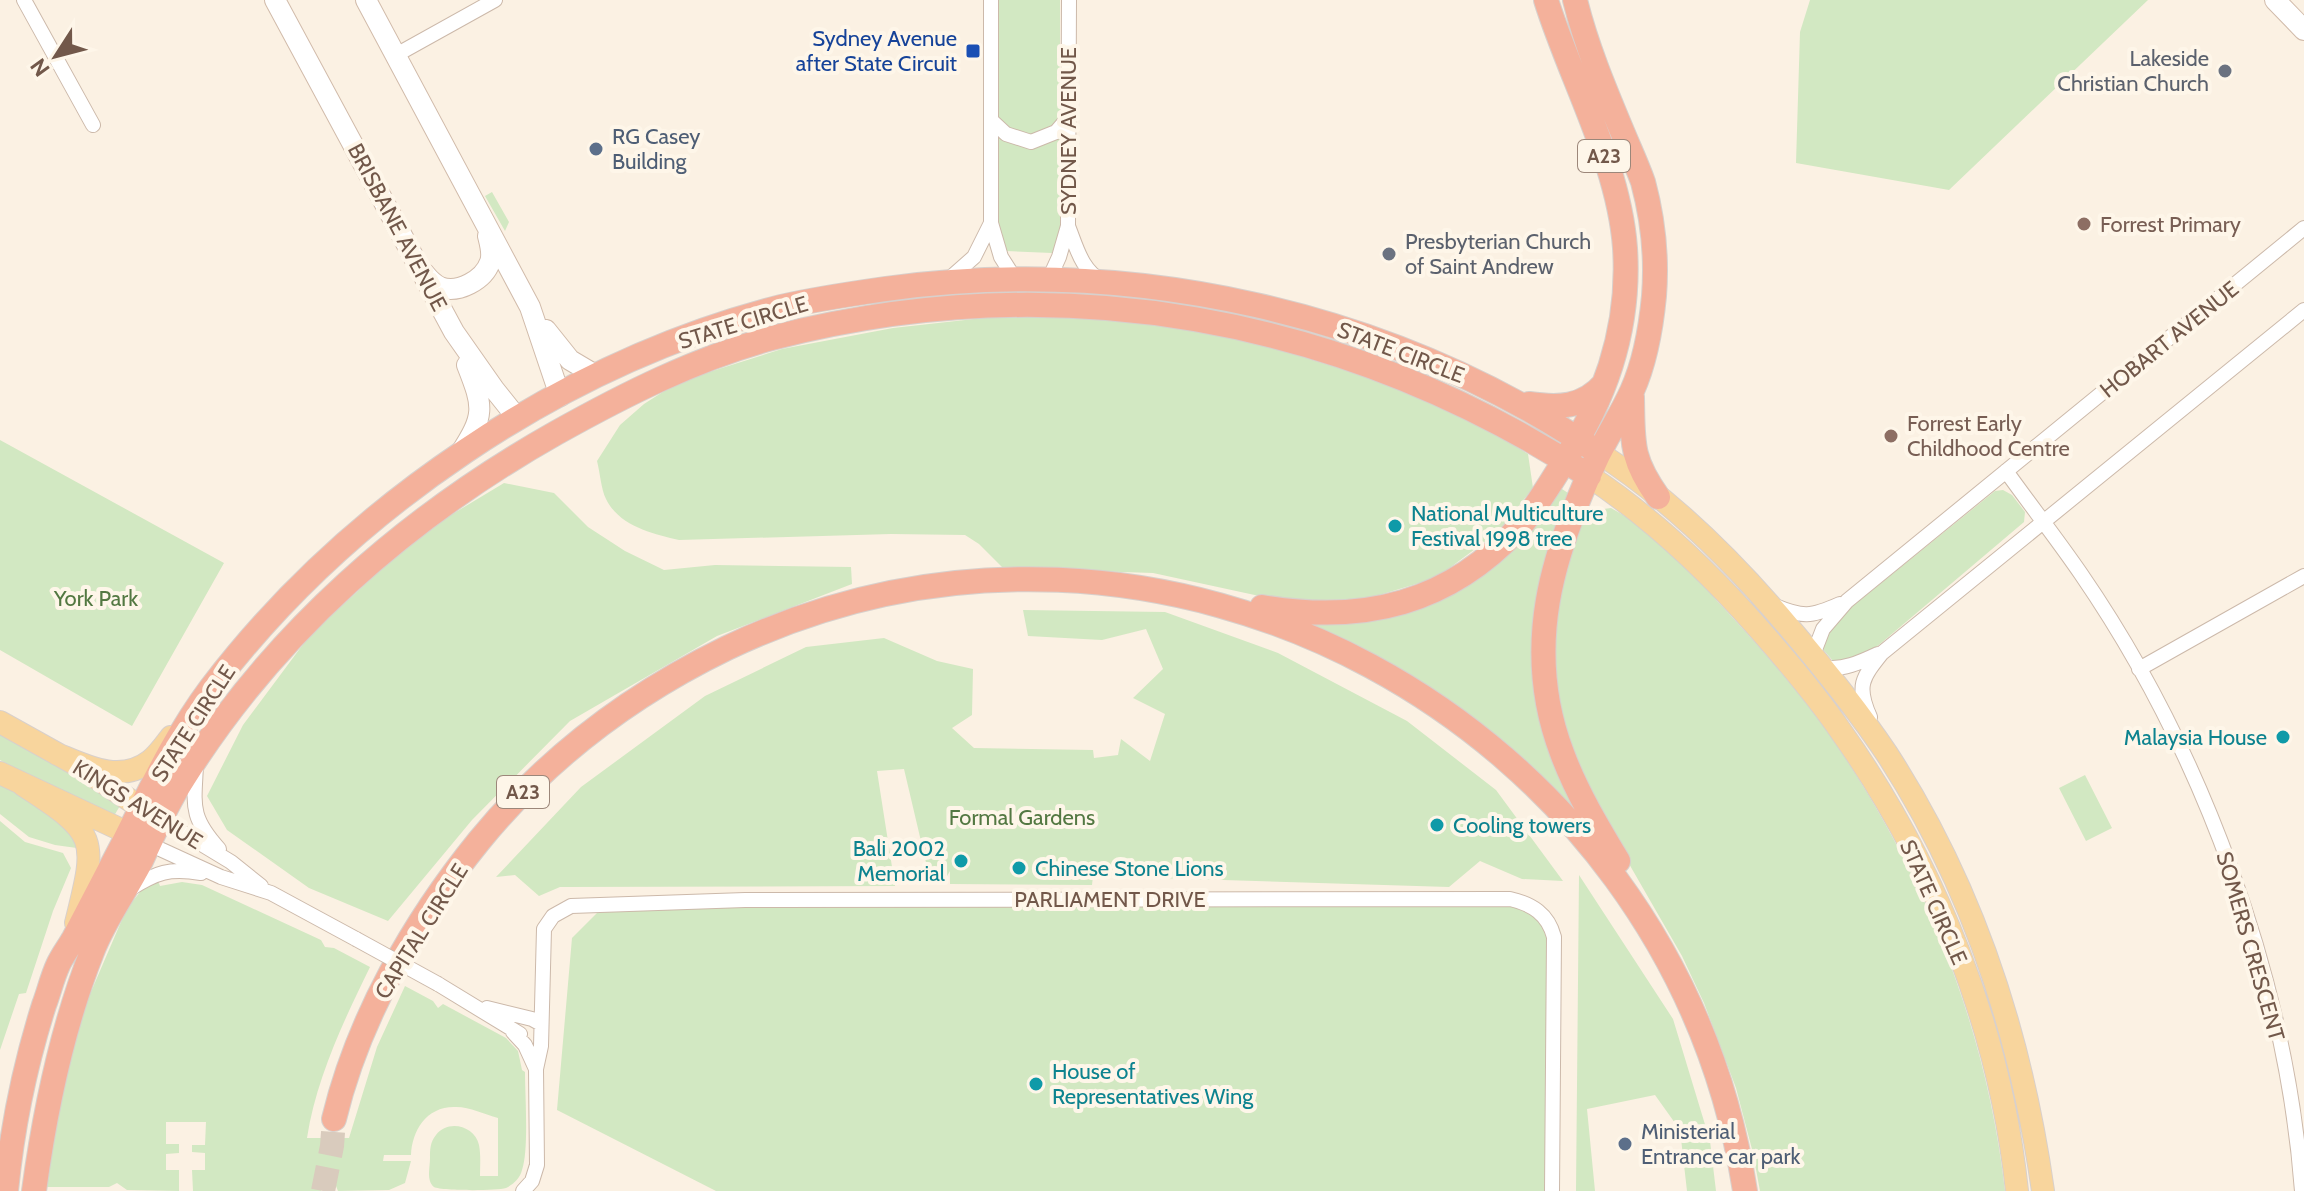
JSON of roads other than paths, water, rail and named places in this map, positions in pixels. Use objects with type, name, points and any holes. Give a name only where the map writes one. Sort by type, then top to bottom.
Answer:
[{"type":"highway","name":"A23","points":[[1220,605],[1348,614],[1392,605],[1430,592],[1474,567],[1509,537],[1529,514],[1572,450],[1606,382],[1618,341],[1624,300],[1625,258],[1622,219],[1610,171],[1546,0]]},
{"type":"highway","name":"A23","points":[[1575,0],[1591,55],[1639,172],[1652,226],[1655,272],[1644,354],[1632,391],[1594,464]]},
{"type":"highway","points":[[1015,279],[1035,305]]},
{"type":"highway","name":"STATE CIRCLE","points":[[6,1191],[22,1087],[57,966],[138,838],[201,703],[256,634],[327,560],[386,509],[458,457],[518,419],[597,376],[691,335],[787,306],[944,283],[1015,279],[1109,282],[1171,289],[1290,313],[1401,349],[1465,375],[1515,401],[1572,450],[1594,464]]},
{"type":"highway","name":"SYDNEY AVENUE","points":[[1035,305],[1049,279]]},
{"type":"highway","name":"STATE CIRCLE","points":[[150,813],[274,656],[338,593],[411,529],[536,444],[662,379],[732,351],[814,328],[890,315],[1035,305],[1111,308],[1166,315],[1285,337],[1392,374],[1497,421],[1572,450]]},
{"type":"highway","points":[[1285,337],[1290,313]]},
{"type":"highway","points":[[1392,374],[1401,349]]},
{"type":"highway","points":[[1515,401],[1565,407],[1586,400],[1606,382]]},
{"type":"highway","points":[[1632,391],[1633,447],[1642,472],[1658,497]]},
{"type":"highway","points":[[560,396],[570,425]]},
{"type":"highway","name":"BRISBANE AVENUE","points":[[518,419],[536,444]]},
{"type":"highway","points":[[1594,464],[1567,527],[1549,590],[1542,638],[1546,697],[1571,775],[1669,950],[1723,1096],[1745,1191]]},
{"type":"highway","name":"CAPITAL CIRCLE","points":[[334,1119],[369,1016],[413,936],[463,861],[522,793],[589,733],[663,682],[744,640],[785,624],[850,604],[916,589],[1051,580],[1141,588],[1220,605]]},
{"type":"highway","points":[[1220,605],[1300,632],[1356,657],[1434,703],[1505,758],[1539,789],[1599,856],[1635,907],[1681,988]]},
{"type":"highway","name":"STATE CIRCLE","points":[[34,1191],[56,1066],[73,1006],[94,947],[124,893],[138,838]]},
{"type":"main road","name":"BRISBANE AVENUE","points":[[275,0],[454,332],[518,419]]},
{"type":"main road","points":[[366,0],[530,307],[566,356],[597,376]]},
{"type":"main road","points":[[2275,0],[2304,30]]},
{"type":"main road","points":[[421,270],[433,283],[446,288],[464,286],[478,278],[492,257],[486,224]]},
{"type":"main road","points":[[530,307],[560,396]]},
{"type":"main road","points":[[454,332],[480,406],[477,427],[458,457]]},
{"type":"main road","name":"STATE CIRCLE","points":[[1594,464],[1658,497],[1701,531],[1769,604],[1887,754],[1931,830],[1984,948],[2022,1072],[2043,1191]]},
{"type":"main road","name":"STATE CIRCLE","points":[[1594,464],[1698,564],[1774,646],[1824,708],[1894,817],[1945,919],[1972,990],[2004,1109],[2017,1191]]},
{"type":"main road","name":"STATE CIRCLE","points":[[1774,646],[1816,661]]},
{"type":"main road","points":[[1816,661],[1817,694],[1824,708]]},
{"type":"main road","points":[[57,754],[107,772],[136,769],[153,759],[201,703]]},
{"type":"main road","name":"KINGS AVENUE","points":[[0,722],[150,813]]},
{"type":"main road","name":"KINGS AVENUE","points":[[0,773],[138,838]]},
{"type":"main road","points":[[23,785],[70,817],[81,830],[89,848],[89,872],[70,944]]},
{"type":"street","points":[[24,0],[93,125]]},
{"type":"street","points":[[396,55],[495,0]]},
{"type":"street","points":[[991,0],[991,223],[1001,257],[1015,279]]},
{"type":"street","name":"SYDNEY AVENUE","points":[[1049,279],[1068,226],[1069,0]]},
{"type":"street","points":[[991,120],[1006,134],[1031,142],[1056,132],[1068,118]]},
{"type":"street","points":[[944,283],[974,257],[991,223]]},
{"type":"street","points":[[1068,226],[1086,268],[1098,279],[1109,282]]},
{"type":"street","name":"HOBART AVENUE","points":[[1816,661],[1823,629],[1847,601],[2304,228]]},
{"type":"street","points":[[1887,754],[1864,704],[1861,689],[1863,678],[1882,653],[2304,310]]},
{"type":"street","name":"SOMERS CRESCENT","points":[[2006,471],[2082,576],[2139,669],[2186,759],[2226,855],[2252,931],[2279,1035],[2299,1152],[2302,1191]]},
{"type":"street","points":[[2139,669],[2304,576]]},
{"type":"street","name":"HOBART AVENUE","points":[[1769,604],[1807,616],[1847,601]]},
{"type":"street","points":[[1816,661],[1830,668],[1849,666],[1882,653]]},
{"type":"street","points":[[197,757],[195,814],[205,834],[231,862]]},
{"type":"street","name":"KINGS AVENUE","points":[[150,813],[231,862],[271,893],[472,1003],[513,1032]]},
{"type":"street","name":"KINGS AVENUE","points":[[138,838],[221,877],[271,893]]},
{"type":"street","points":[[124,893],[146,879],[170,870],[221,877]]},
{"type":"street","name":"PARLIAMENT DRIVE","points":[[525,1189],[534,1177],[537,1162],[536,1069],[541,1052],[544,929],[553,916],[571,906],[745,900],[1510,899],[1536,909],[1548,923],[1554,937],[1552,1191]]},
{"type":"street","name":"KINGS AVENUE","points":[[472,1003],[532,1019],[541,1025]]},
{"type":"street","points":[[513,1032],[529,1035],[541,1025]]},
{"type":"street","points":[[513,1032],[528,1049],[536,1069]]},
{"type":"tunnel","points":[[323,1191],[334,1119]]},
{"type":"place","name":"Sydney Avenue after State Circuit","points":[[973,51]]},
{"type":"place","name":"Lakeside Christian Church","points":[[2225,71]]},
{"type":"place","name":"RG Casey Building","points":[[596,149]]},
{"type":"place","name":"Forrest Primary","points":[[2084,224]]},
{"type":"place","name":"Presbyterian Church of Saint Andrew","points":[[1389,254]]},
{"type":"place","name":"Forrest Early Childhood Centre","points":[[1891,436]]},
{"type":"place","name":"National Multiculture Festival 1998 tree","points":[[1395,526]]},
{"type":"place","name":"Malaysia House","points":[[2283,737]]},
{"type":"place","name":"Cooling towers","points":[[1437,825]]},
{"type":"place","name":"Bali 2002 Memorial","points":[[961,861]]},
{"type":"place","name":"Chinese Stone Lions","points":[[1019,868]]},
{"type":"place","name":"House of Representatives Wing","points":[[1036,1084]]},
{"type":"place","name":"Ministerial Entrance car park","points":[[1625,1144]]},
{"type":"park label","name":"York Park","points":[[96,598]]},
{"type":"park label","name":"Formal Gardens","points":[[1022,817]]}]
